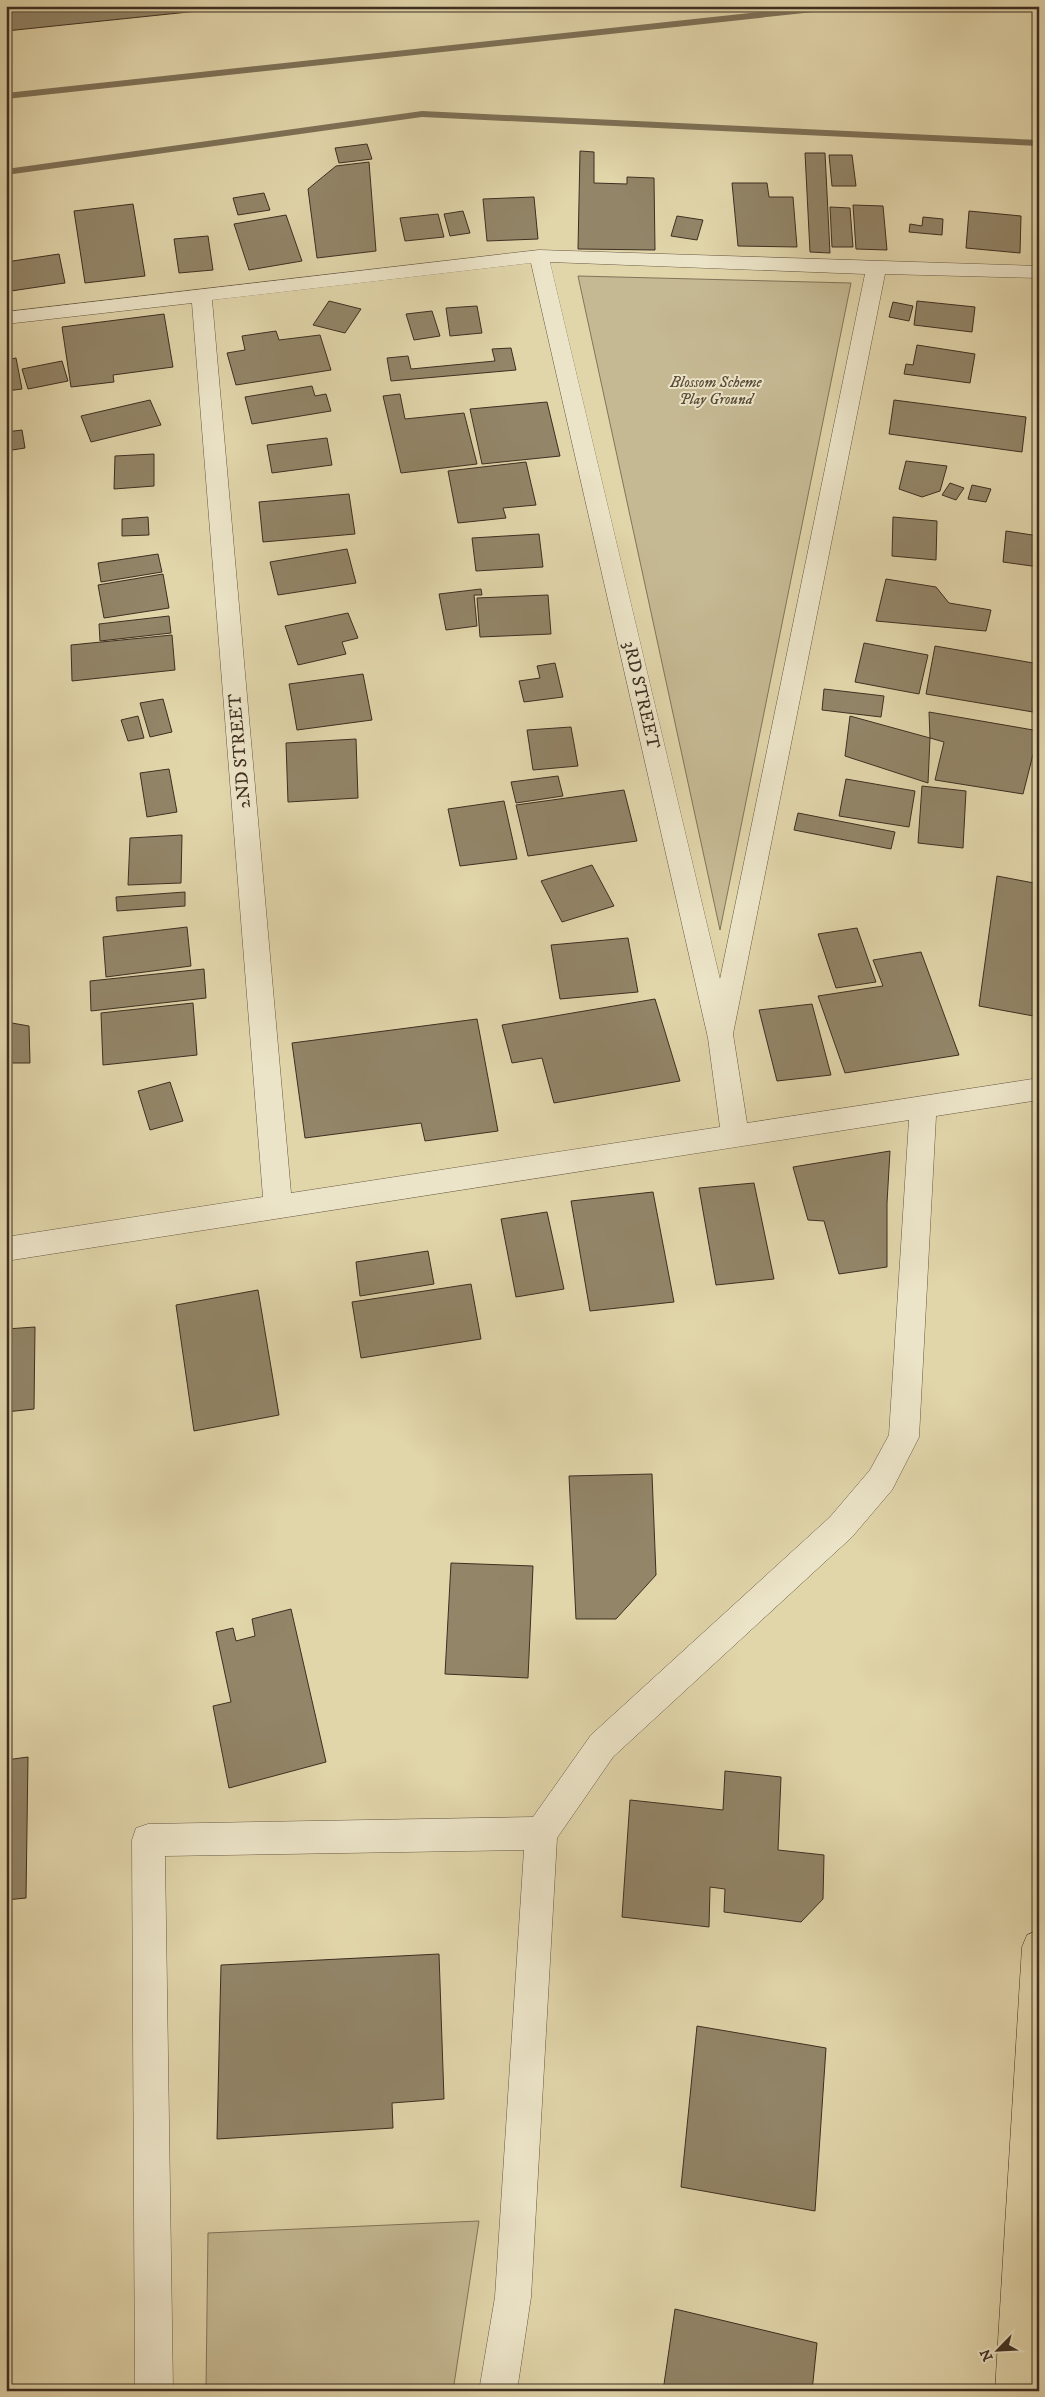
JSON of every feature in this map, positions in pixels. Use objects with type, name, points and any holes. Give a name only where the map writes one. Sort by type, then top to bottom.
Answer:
[{"type":"main road","points":[[1014,2391],[1039,1947]]},
{"type":"street","points":[[6,318],[539,256],[1039,272]]},
{"type":"street","name":"3RD STREET","points":[[539,256],[721,1038],[735,1136]]},
{"type":"street","points":[[721,1038],[876,268]]},
{"type":"street","name":"2ND STREET","points":[[202,296],[278,1207]]},
{"type":"street","points":[[6,1249],[1039,1089]]},
{"type":"street","points":[[498,2391],[513,2297],[542,1833],[602,1746],[841,1528],[881,1480],[904,1437],[924,1106]]},
{"type":"street","points":[[154,2391],[148,1840],[542,1833]]},
{"type":"green space","name":"Blossom Scheme Play Ground","points":[[578,276],[851,283],[720,930]]},
{"type":"green space","points":[[479,2221],[453,2391],[206,2391],[208,2233]]},
{"type":"building","points":[[6,6],[246,6],[6,31]]},
{"type":"building","points":[[367,144],[372,159],[339,163],[335,148]]},
{"type":"building","points":[[580,151],[594,152],[594,183],[627,184],[627,177],[654,178],[655,250],[578,249]]},
{"type":"building","points":[[805,153],[825,153],[830,253],[810,252]]},
{"type":"building","points":[[829,155],[852,155],[856,186],[832,186]]},
{"type":"building","points":[[369,162],[376,251],[317,258],[308,189],[336,166]]},
{"type":"building","points":[[732,183],[767,183],[769,197],[793,197],[797,247],[738,246]]},
{"type":"building","points":[[264,193],[270,210],[238,215],[233,198]]},
{"type":"building","points":[[534,197],[538,239],[487,241],[483,199]]},
{"type":"building","points":[[133,204],[145,276],[85,283],[74,211]]},
{"type":"building","points":[[853,205],[883,206],[887,250],[856,249]]},
{"type":"building","points":[[830,207],[850,208],[853,247],[832,247]]},
{"type":"building","points":[[463,211],[470,233],[450,236],[444,214]]},
{"type":"building","points":[[969,211],[1021,216],[1020,253],[966,248]]},
{"type":"building","points":[[438,214],[444,237],[405,241],[400,218]]},
{"type":"building","points":[[286,215],[302,261],[249,270],[234,224]]},
{"type":"building","points":[[677,216],[703,220],[697,240],[671,236]]},
{"type":"building","points":[[923,217],[943,219],[942,235],[909,232],[910,224],[922,226]]},
{"type":"building","points":[[208,236],[213,270],[179,273],[174,239]]},
{"type":"building","points":[[59,254],[65,283],[11,291],[6,262]]},
{"type":"building","points":[[329,301],[361,309],[345,333],[313,325]]},
{"type":"building","points":[[917,301],[975,307],[972,332],[914,325]]},
{"type":"building","points":[[893,302],[913,306],[909,321],[889,317]]},
{"type":"building","points":[[477,306],[482,333],[450,336],[446,308]]},
{"type":"building","points":[[432,311],[440,336],[414,340],[406,314]]},
{"type":"building","points":[[164,314],[173,367],[113,375],[114,382],[71,387],[62,327]]},
{"type":"building","points":[[276,331],[279,340],[320,335],[331,370],[236,385],[227,353],[245,350],[242,336]]},
{"type":"building","points":[[917,345],[975,354],[970,383],[904,374],[906,364],[913,365]]},
{"type":"building","points":[[511,348],[516,370],[391,381],[387,358],[408,356],[411,369],[495,361],[492,349]]},
{"type":"building","points":[[16,358],[22,389],[6,391],[6,360]]},
{"type":"building","points":[[62,361],[68,381],[28,389],[22,369]]},
{"type":"building","points":[[312,386],[315,396],[326,394],[331,411],[252,424],[245,397]]},
{"type":"building","points":[[400,394],[405,419],[464,413],[477,464],[401,473],[383,396]]},
{"type":"building","points":[[150,400],[161,425],[91,442],[81,416]]},
{"type":"building","points":[[894,400],[1026,417],[1022,452],[889,434]]},
{"type":"building","points":[[547,402],[560,456],[482,464],[470,409]]},
{"type":"building","points":[[22,430],[25,448],[6,451],[6,432]]},
{"type":"building","points":[[327,438],[332,465],[272,473],[267,445]]},
{"type":"building","points":[[154,454],[154,486],[114,489],[115,456]]},
{"type":"building","points":[[906,461],[947,466],[940,491],[922,497],[899,489]]},
{"type":"building","points":[[526,462],[536,505],[503,508],[506,518],[458,523],[448,471]]},
{"type":"building","points":[[950,483],[964,488],[956,500],[942,495]]},
{"type":"building","points":[[972,485],[991,489],[986,502],[968,499]]},
{"type":"building","points":[[349,494],[355,534],[263,542],[259,502]]},
{"type":"building","points":[[148,517],[149,535],[122,536],[122,519]]},
{"type":"building","points":[[893,517],[937,521],[936,560],[892,556]]},
{"type":"building","points":[[1006,531],[1039,536],[1039,567],[1003,562]]},
{"type":"building","points":[[539,534],[543,567],[476,571],[472,538]]},
{"type":"building","points":[[347,549],[356,583],[278,595],[270,562]]},
{"type":"building","points":[[158,554],[162,572],[101,582],[98,563]]},
{"type":"building","points":[[163,574],[169,608],[104,618],[98,585]]},
{"type":"building","points":[[886,579],[936,587],[949,603],[991,610],[986,631],[876,621]]},
{"type":"building","points":[[481,589],[482,595],[474,595],[477,626],[446,630],[439,594]]},
{"type":"building","points":[[548,595],[551,634],[480,637],[477,598]]},
{"type":"building","points":[[348,613],[358,638],[342,642],[346,654],[298,665],[285,626]]},
{"type":"building","points":[[169,616],[171,633],[100,641],[99,624]]},
{"type":"building","points":[[172,635],[175,670],[72,681],[71,645]]},
{"type":"building","points":[[864,643],[928,655],[919,694],[855,682]]},
{"type":"building","points":[[935,646],[1039,664],[1033,712],[926,694]]},
{"type":"building","points":[[555,663],[563,697],[524,702],[519,681],[540,678],[537,666]]},
{"type":"building","points":[[363,674],[372,720],[297,730],[289,684]]},
{"type":"building","points":[[824,689],[884,696],[881,717],[822,710]]},
{"type":"building","points":[[163,699],[172,732],[150,737],[140,703]]},
{"type":"building","points":[[929,712],[1039,731],[1023,794],[935,780],[944,742],[930,738]]},
{"type":"building","points":[[138,716],[144,738],[128,741],[121,720]]},
{"type":"building","points":[[850,716],[930,738],[928,783],[845,756]]},
{"type":"building","points":[[571,727],[578,766],[533,770],[527,730]]},
{"type":"building","points":[[356,739],[358,798],[288,802],[286,743]]},
{"type":"building","points":[[169,769],[177,812],[147,817],[140,773]]},
{"type":"building","points":[[558,776],[563,796],[516,803],[511,782]]},
{"type":"building","points":[[846,779],[915,791],[909,827],[839,816]]},
{"type":"building","points":[[922,786],[966,791],[963,848],[918,843]]},
{"type":"building","points":[[624,790],[637,841],[528,856],[516,805]]},
{"type":"building","points":[[504,801],[517,859],[460,866],[448,809]]},
{"type":"building","points":[[798,813],[895,832],[891,849],[794,830]]},
{"type":"building","points":[[182,835],[181,883],[128,885],[130,838]]},
{"type":"building","points":[[592,865],[614,906],[562,922],[541,881]]},
{"type":"building","points":[[997,876],[1039,884],[1039,1017],[979,1006]]},
{"type":"building","points":[[185,892],[185,906],[117,911],[116,897]]},
{"type":"building","points":[[187,927],[191,966],[106,977],[103,937]]},
{"type":"building","points":[[857,928],[876,982],[836,988],[818,934]]},
{"type":"building","points":[[628,938],[638,992],[560,999],[551,945]]},
{"type":"building","points":[[921,952],[959,1055],[845,1073],[818,996],[883,986],[873,960]]},
{"type":"building","points":[[204,969],[206,998],[91,1011],[90,981]]},
{"type":"building","points":[[655,999],[680,1081],[554,1103],[542,1058],[512,1063],[502,1025]]},
{"type":"building","points":[[193,1003],[197,1055],[103,1065],[101,1013]]},
{"type":"building","points":[[812,1004],[831,1075],[777,1081],[759,1010]]},
{"type":"building","points":[[477,1019],[498,1131],[425,1141],[421,1123],[305,1138],[292,1043]]},
{"type":"building","points":[[6,1022],[29,1026],[30,1063],[6,1063]]},
{"type":"building","points":[[170,1082],[183,1121],[150,1130],[138,1091]]},
{"type":"building","points":[[890,1151],[887,1203],[887,1267],[839,1274],[824,1221],[808,1220],[793,1167]]},
{"type":"building","points":[[754,1183],[774,1279],[716,1285],[699,1188]]},
{"type":"building","points":[[653,1192],[674,1302],[590,1311],[571,1201]]},
{"type":"building","points":[[547,1212],[564,1289],[516,1297],[501,1219]]},
{"type":"building","points":[[428,1251],[434,1284],[360,1296],[356,1262]]},
{"type":"building","points":[[471,1284],[481,1339],[361,1358],[352,1302]]},
{"type":"building","points":[[258,1290],[279,1415],[194,1431],[176,1305]]},
{"type":"building","points":[[35,1327],[34,1409],[6,1412],[6,1329]]},
{"type":"building","points":[[652,1474],[656,1575],[616,1619],[576,1619],[569,1476]]},
{"type":"building","points":[[451,1563],[533,1566],[528,1678],[445,1674]]},
{"type":"building","points":[[291,1609],[326,1762],[229,1788],[213,1706],[231,1702],[216,1632],[233,1628],[236,1641],[255,1636],[252,1619]]},
{"type":"building","points":[[28,1757],[26,1898],[6,1900],[6,1760]]},
{"type":"building","points":[[725,1771],[781,1777],[778,1850],[824,1855],[823,1899],[801,1922],[724,1912],[725,1889],[710,1887],[709,1927],[622,1917],[630,1800],[723,1810]]},
{"type":"building","points":[[439,1954],[444,2099],[392,2103],[393,2128],[217,2139],[221,1965]]},
{"type":"building","points":[[697,2026],[826,2048],[815,2211],[681,2187]]},
{"type":"building","points":[[675,2309],[817,2343],[812,2391],[663,2391]]},
{"type":"waterway","points":[[6,96],[842,6]]},
{"type":"waterway","points":[[6,172],[422,114],[1039,143]]}]
